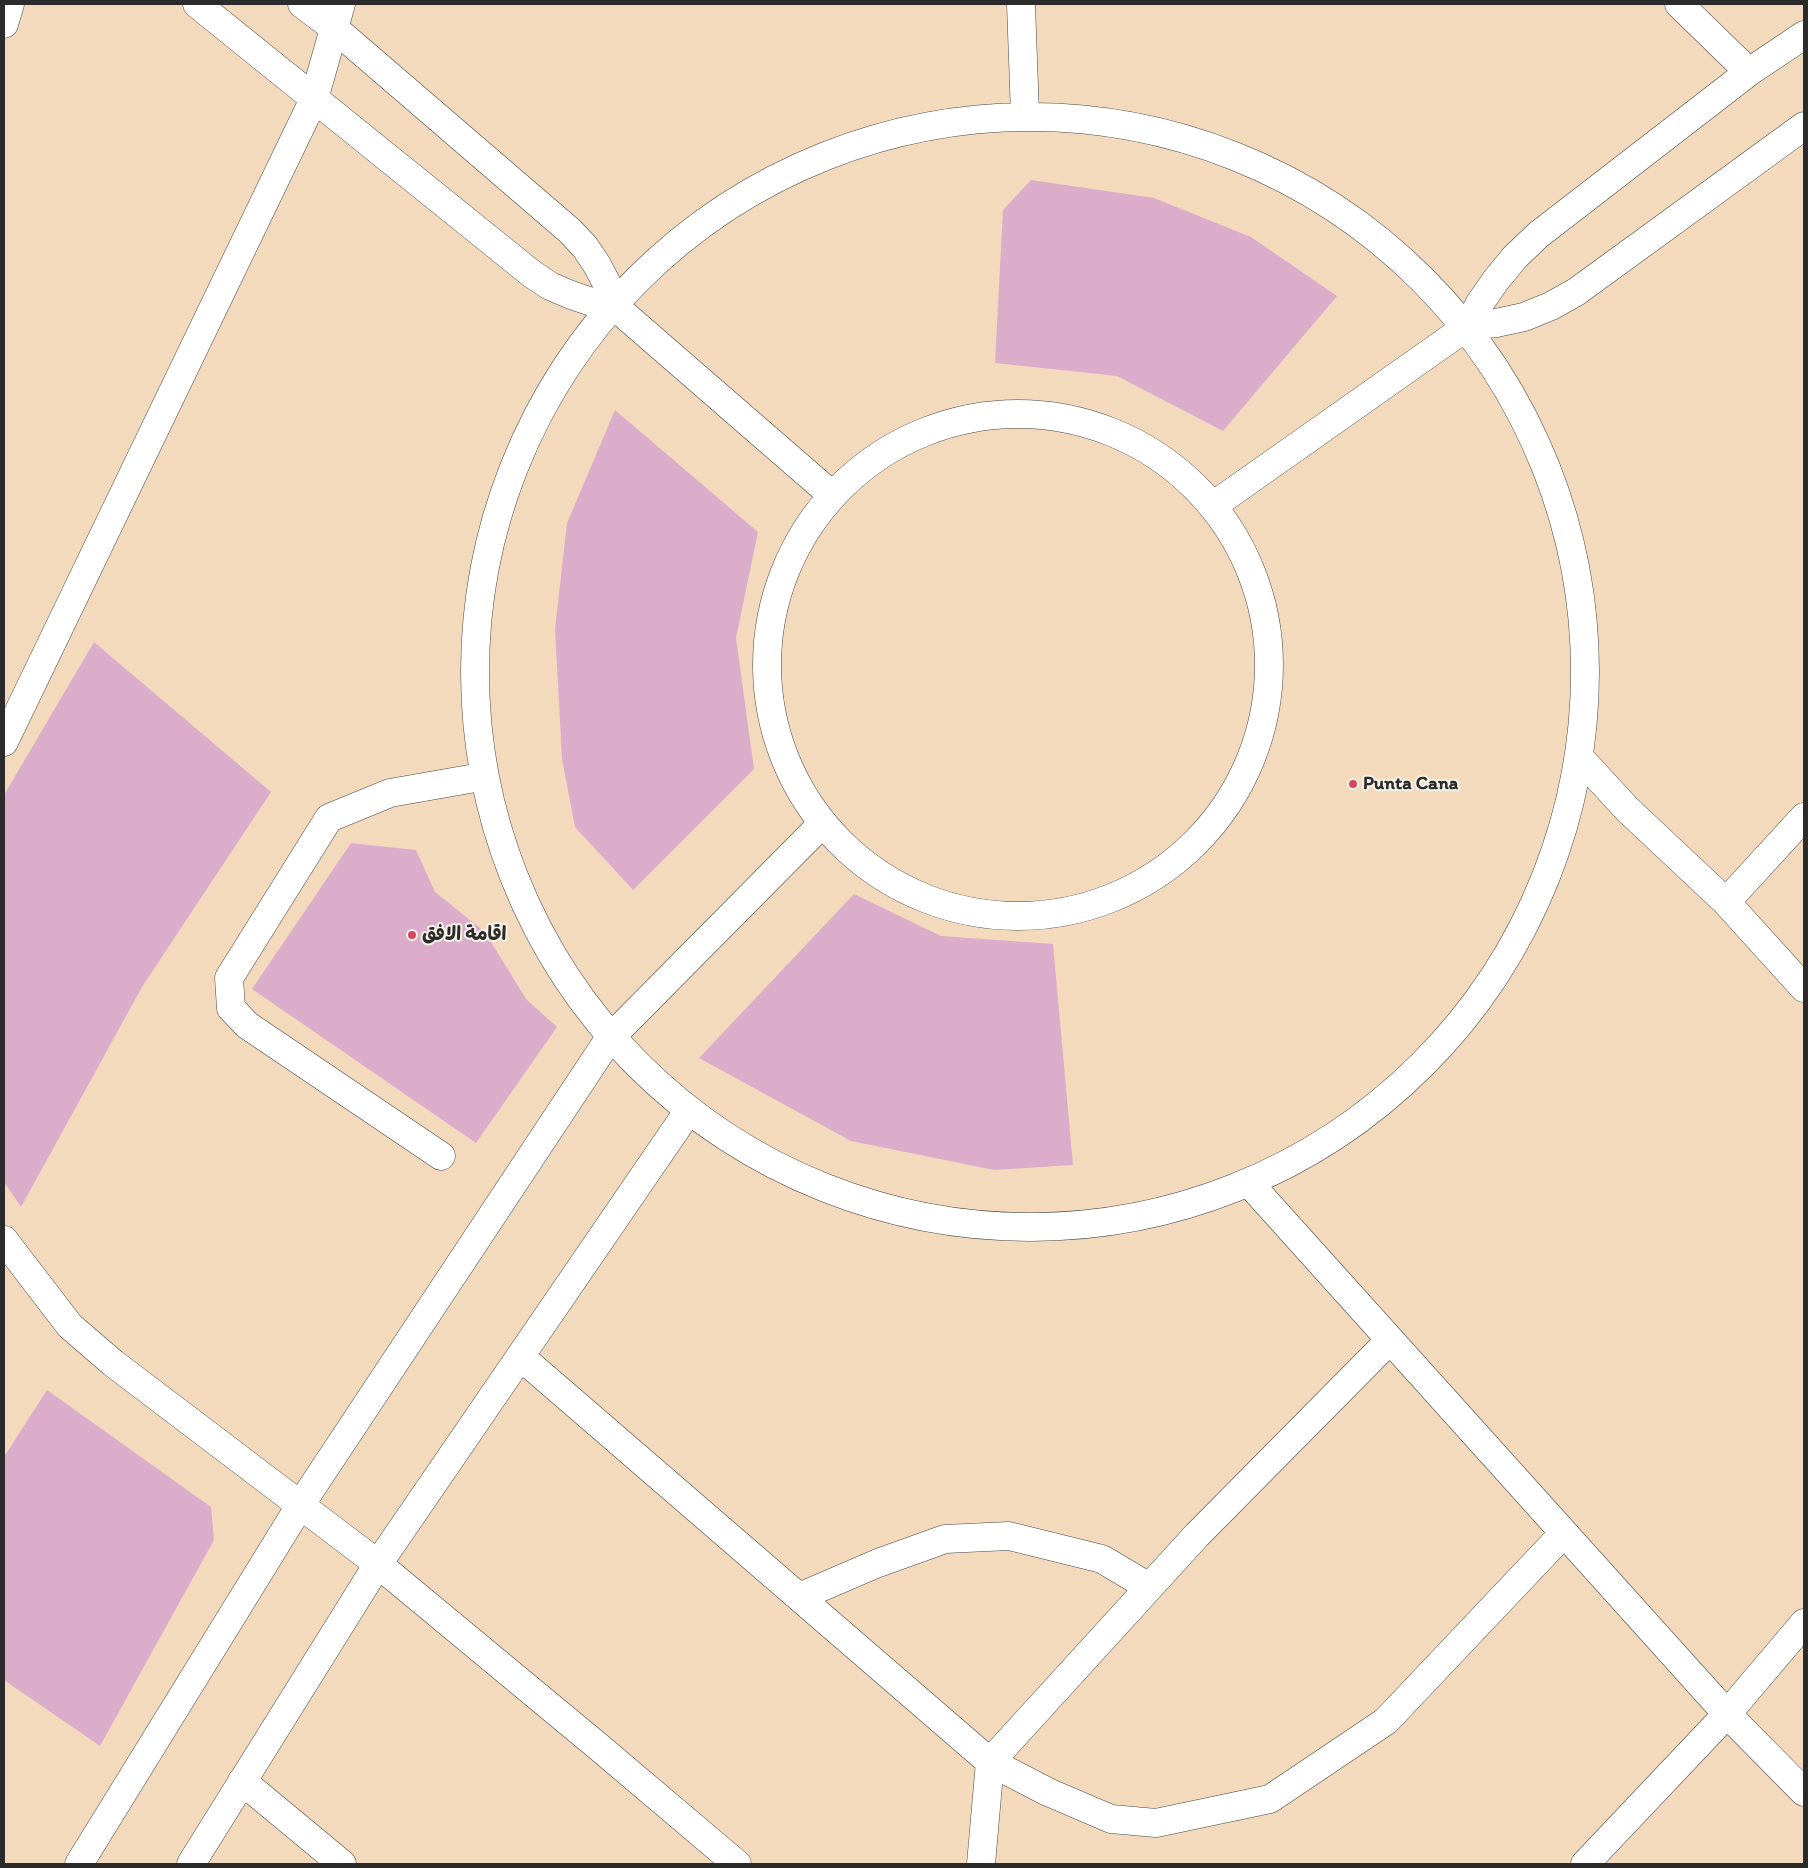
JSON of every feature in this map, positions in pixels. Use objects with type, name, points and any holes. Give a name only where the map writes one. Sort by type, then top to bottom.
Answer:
[{"type":"street","points":[[4,24],[10,4]]},
{"type":"street","points":[[197,4],[532,274],[550,286],[570,295],[592,302],[612,304]]},
{"type":"street","points":[[302,4],[338,16],[570,231],[597,264],[607,284],[612,304],[832,495]]},
{"type":"street","points":[[1021,4],[1025,115]]},
{"type":"street","points":[[1679,4],[1749,72]]},
{"type":"street","points":[[4,742],[314,99],[338,16]]},
{"type":"street","points":[[1214,505],[1468,326],[1480,302],[1496,280],[1515,257],[1538,235],[1749,72],[1804,35]]},
{"type":"street","points":[[1025,115],[1126,123],[1224,149],[1316,193],[1398,252],[1468,326],[1530,422],[1570,530],[1587,644],[1581,759],[1541,893],[1469,1013],[1370,1112],[1249,1183],[1107,1223],[959,1224],[815,1186],[687,1112],[647,1078],[609,1039],[527,917],[481,777],[475,608],[520,446],[612,304],[730,203],[872,138],[1025,115]]},
{"type":"street","points":[[1468,326],[1524,317],[1551,306],[1576,292],[1804,126]]},
{"type":"street","points":[[1025,413],[1061,417],[1096,425],[1130,439],[1160,457],[1189,479],[1214,505],[1234,535],[1250,566],[1262,600],[1268,635],[1269,680],[1266,707],[1258,742],[1244,775],[1226,806],[1215,820],[1177,859],[1140,884],[1116,896],[1082,908],[1046,915],[1010,916],[940,904],[906,891],[875,872],[854,856],[822,824],[802,795],[786,763],[774,729],[767,694],[766,658],[770,622],[778,588],[792,554],[810,523],[832,495],[858,470],[888,450],[920,433],[963,420],[990,415],[1025,413]]},
{"type":"street","points":[[1581,759],[1627,809],[1726,902],[1804,988]]},
{"type":"street","points":[[441,1156],[247,1025],[231,1008],[229,978],[329,818],[390,793],[481,777]]},
{"type":"street","points":[[1726,902],[1804,817]]},
{"type":"street","points":[[79,1864],[301,1504],[609,1039],[822,824]]},
{"type":"street","points":[[191,1864],[378,1564],[687,1112]]},
{"type":"street","points":[[1249,1183],[1727,1714],[1804,1792]]},
{"type":"street","points":[[4,1240],[64,1319],[112,1363],[378,1564],[736,1864]]},
{"type":"street","points":[[981,1864],[990,1762],[1197,1535],[1390,1340]]},
{"type":"street","points":[[521,1357],[990,1762],[1048,1792],[1111,1819],[1156,1823],[1270,1799],[1386,1721],[1564,1533]]},
{"type":"street","points":[[799,1597],[878,1563],[945,1539],[1009,1536],[1102,1559],[1149,1587]]},
{"type":"street","points":[[1585,1864],[1727,1714],[1804,1623]]},
{"type":"street","points":[[242,1782],[342,1864]]},
{"type":"building","points":[[1031,180],[1154,198],[1251,237],[1337,296],[1223,431],[1117,376],[995,363],[1003,210]]},
{"type":"building","points":[[615,410],[758,532],[736,638],[754,769],[633,890],[575,827],[562,759],[555,629],[567,523]]},
{"type":"building","points":[[94,642],[271,792],[142,987],[21,1207],[4,1182],[4,795]]},
{"type":"building","points":[[351,843],[416,850],[435,892],[485,932],[526,999],[557,1027],[476,1143],[252,989]]},
{"type":"building","points":[[854,894],[941,936],[1053,944],[1073,1165],[994,1170],[851,1141],[699,1058]]},
{"type":"building","points":[[47,1390],[211,1507],[214,1540],[100,1746],[4,1680],[4,1457]]},
{"type":"place","name":"Punta Cana","points":[[1353,784]]},
{"type":"place","name":"اقامة الافق","points":[[412,935]]}]
